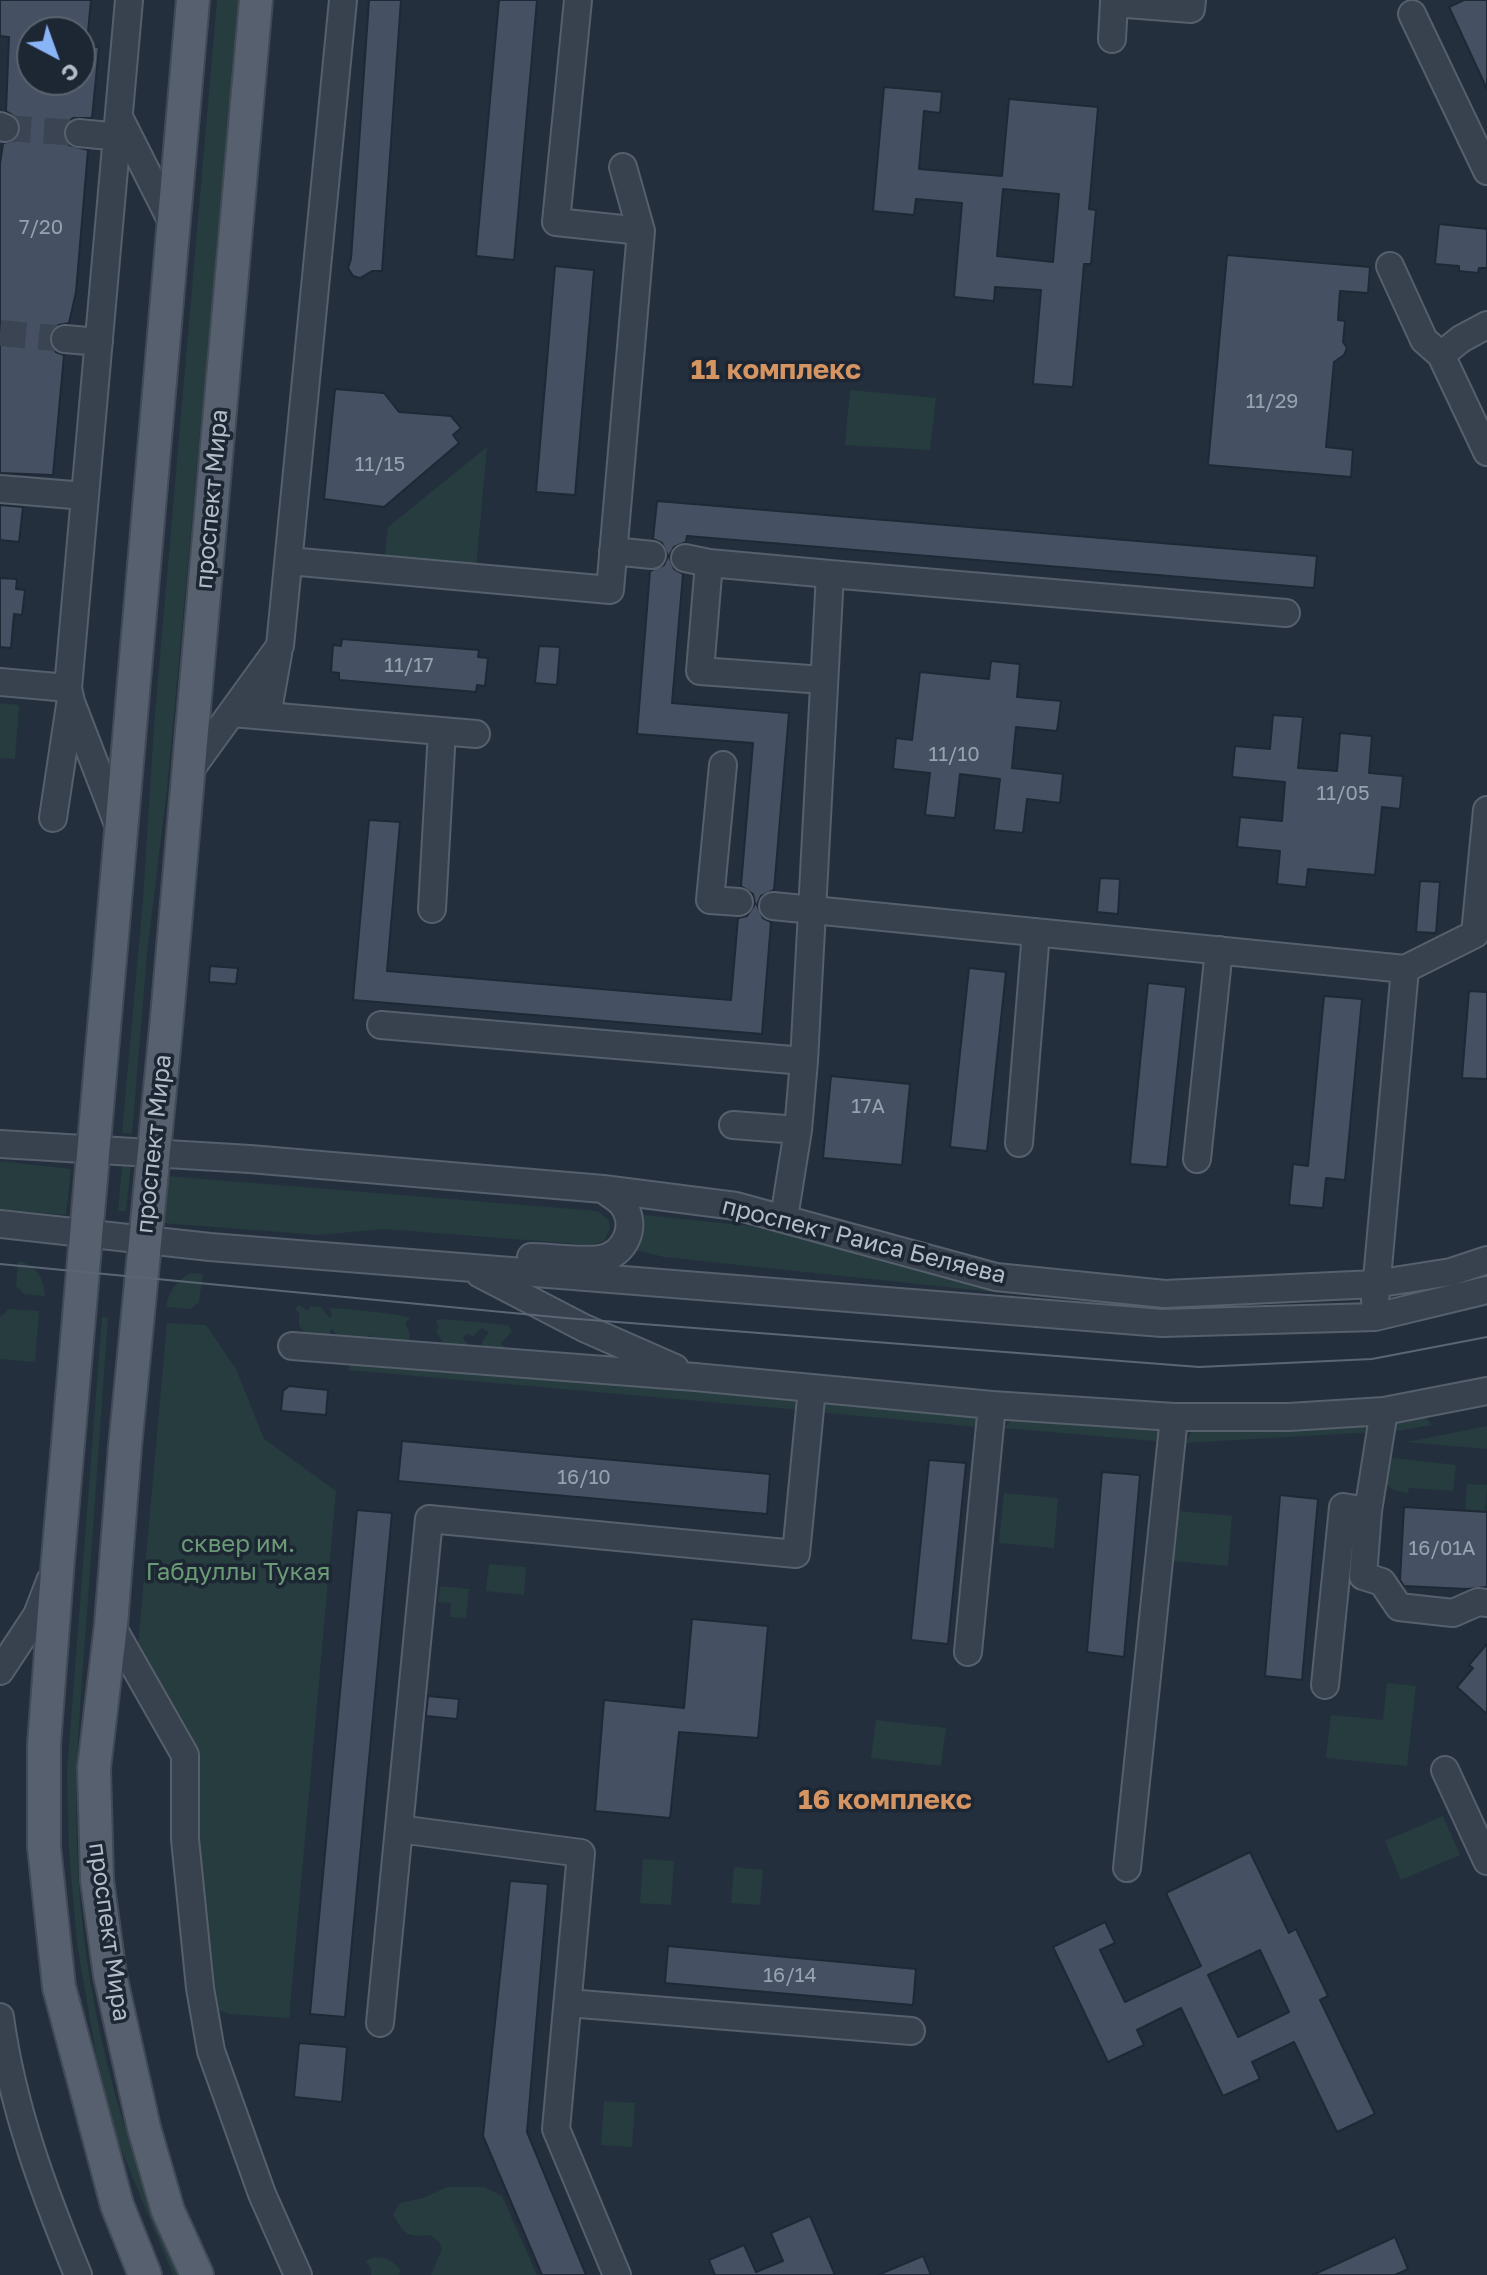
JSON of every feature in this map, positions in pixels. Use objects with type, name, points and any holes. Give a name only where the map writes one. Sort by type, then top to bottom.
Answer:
[{"type":"main road","points":[[145,2275],[117,2205],[59,1987],[44,1847],[44,1745],[193,0]]},
{"type":"main road","name":"проспект Мира","points":[[197,2275],[168,2211],[144,2128],[110,1975],[97,1880],[94,1768],[111,1625],[256,0]]},
{"type":"street","points":[[53,818],[69,695],[129,0]]},
{"type":"street","points":[[267,716],[280,646],[343,0]]},
{"type":"street","points":[[578,0],[556,222],[641,231]]},
{"type":"street","points":[[1112,39],[1114,2],[1191,9],[1192,0]]},
{"type":"street","points":[[1412,14],[1487,171]]},
{"type":"street","points":[[79,133],[119,128]]},
{"type":"street","points":[[119,128],[175,228]]},
{"type":"street","points":[[289,561],[610,590],[641,231],[623,167]]},
{"type":"street","points":[[1390,266],[1424,340],[1441,355],[1487,452]]},
{"type":"street","points":[[1441,355],[1461,339],[1487,325]]},
{"type":"street","points":[[65,339],[99,342]]},
{"type":"street","points":[[0,489],[85,496]]},
{"type":"street","points":[[613,551],[652,555]]},
{"type":"street","points":[[823,680],[700,671],[697,560],[1286,613]]},
{"type":"street","points":[[784,1218],[798,1130],[804,1061],[830,574]]},
{"type":"street","points":[[188,773],[280,646]]},
{"type":"street","points":[[0,682],[69,695]]},
{"type":"street","points":[[69,695],[121,833]]},
{"type":"street","points":[[232,713],[476,734]]},
{"type":"street","points":[[432,909],[442,731]]},
{"type":"street","points":[[723,765],[710,900],[739,902]]},
{"type":"street","points":[[773,906],[1405,969],[1481,935],[1487,810]]},
{"type":"street","points":[[1019,1143],[1036,932]]},
{"type":"street","points":[[1197,1159],[1219,950]]},
{"type":"street","points":[[1375,1317],[1375,1284],[1405,969]]},
{"type":"street","points":[[381,1025],[804,1061]]},
{"type":"street","points":[[733,1125],[798,1130]]},
{"type":"street","name":"проспект Раиса Беляева","points":[[0,1144],[250,1159],[603,1189],[736,1206],[996,1277],[1165,1294],[1375,1284],[1451,1272],[1487,1260]]},
{"type":"street","points":[[469,1269],[512,1256],[601,1259],[618,1251],[628,1239],[629,1225],[623,1205],[603,1189]]},
{"type":"street","name":"проспект Раиса Беляева","points":[[0,1224],[469,1269],[1162,1323],[1375,1317],[1487,1290]]},
{"type":"street","points":[[469,1269],[599,1334],[695,1377]]},
{"type":"street","points":[[594,1369],[603,1351],[599,1334]]},
{"type":"street","points":[[292,1346],[695,1377],[992,1405],[1174,1417],[1289,1417],[1384,1411],[1487,1391]]},
{"type":"street","points":[[380,2023],[429,1519],[796,1554],[812,1388]]},
{"type":"street","points":[[968,1652],[992,1405]]},
{"type":"street","points":[[1384,1411],[1368,1511],[1363,1576],[1382,1582],[1399,1607],[1453,1613],[1478,1602],[1487,1603]]},
{"type":"street","points":[[1127,1868],[1174,1417]]},
{"type":"street","points":[[1325,1685],[1343,1507],[1368,1511]]},
{"type":"street","points":[[0,1671],[37,1615],[58,1559]]},
{"type":"street","points":[[111,1625],[185,1755],[175,1840],[191,1988],[262,2194],[298,2275]]},
{"type":"street","points":[[1445,1770],[1487,1861]]},
{"type":"street","points":[[399,1829],[581,1853],[556,2129],[617,2275]]},
{"type":"street","points":[[568,2003],[911,2031]]},
{"type":"street","points":[[0,2017],[3,2059],[28,2143],[78,2275]]},
{"type":"green space","points":[[217,0],[240,0],[132,1134],[122,1133]]},
{"type":"green space","points":[[850,390],[936,398],[930,450],[845,445]]},
{"type":"green space","points":[[487,447],[476,568],[384,562],[388,527]]},
{"type":"green space","points":[[0,703],[19,705],[15,759],[0,758]]},
{"type":"green space","points":[[0,1161],[71,1169],[66,1215],[0,1209]]},
{"type":"green space","points":[[122,1165],[131,1165],[126,1211],[118,1211]]},
{"type":"green space","points":[[167,1176],[598,1211],[609,1221],[610,1229],[604,1241],[591,1245],[384,1229],[319,1235],[162,1223]]},
{"type":"green space","points":[[635,1214],[779,1229],[995,1286],[993,1292],[664,1257],[632,1249]]},
{"type":"green space","points":[[18,1261],[30,1265],[38,1273],[45,1296],[24,1294],[16,1286]]},
{"type":"green space","points":[[191,1273],[203,1274],[199,1302],[190,1309],[166,1307],[174,1287]]},
{"type":"green space","points":[[299,1305],[308,1311],[310,1306],[321,1307],[330,1318],[329,1308],[405,1316],[410,1318],[405,1323],[410,1343],[401,1346],[391,1340],[388,1348],[371,1335],[361,1340],[343,1341],[331,1328],[329,1336],[313,1342],[299,1326],[299,1313],[295,1308]]},
{"type":"green space","points":[[9,1309],[39,1311],[35,1362],[0,1359],[0,1317]]},
{"type":"green space","points":[[102,1317],[108,1317],[77,1760],[80,1904],[96,2013],[108,2067],[140,2173],[182,2275],[173,2275],[118,2142],[96,2054],[77,1944],[69,1851],[67,1772]]},
{"type":"green space","points":[[436,1320],[508,1325],[512,1331],[501,1343],[508,1352],[484,1349],[482,1342],[489,1332],[482,1328],[473,1336],[466,1334],[463,1338],[470,1346],[469,1352],[446,1348],[436,1331],[439,1327]]},
{"type":"green space","name":"сквер им. Габдуллы Тукая","points":[[167,1323],[206,1325],[236,1369],[264,1439],[336,1491],[289,2018],[229,2014],[216,2009],[208,1998],[193,1756],[137,1657]]},
{"type":"green space","points":[[352,1363],[791,1397],[801,1410],[347,1370]]},
{"type":"green space","points":[[828,1400],[978,1415],[977,1427],[818,1412]]},
{"type":"green space","points":[[1424,1415],[1432,1425],[1386,1433],[1395,1420]]},
{"type":"green space","points":[[1014,1418],[1157,1429],[1166,1442],[1003,1428]]},
{"type":"green space","points":[[1359,1422],[1368,1425],[1374,1432],[1185,1443],[1192,1431]]},
{"type":"green space","points":[[1487,1426],[1487,1449],[1407,1442]]},
{"type":"green space","points":[[1384,1457],[1456,1465],[1453,1491],[1409,1488],[1408,1493],[1399,1492],[1388,1486],[1384,1478]]},
{"type":"green space","points":[[1467,1484],[1487,1485],[1485,1512],[1465,1511]]},
{"type":"green space","points":[[1004,1493],[1058,1498],[1054,1548],[999,1543]]},
{"type":"green space","points":[[1178,1511],[1232,1516],[1228,1566],[1173,1561]]},
{"type":"green space","points":[[489,1564],[526,1567],[524,1595],[486,1591]]},
{"type":"green space","points":[[440,1586],[469,1589],[466,1618],[450,1617],[451,1603],[438,1602]]},
{"type":"green space","points":[[1387,1683],[1416,1686],[1407,1766],[1326,1758],[1331,1715],[1383,1720]]},
{"type":"green space","points":[[876,1720],[946,1728],[941,1766],[871,1758]]},
{"type":"green space","points":[[1443,1816],[1460,1855],[1401,1880],[1385,1841]]},
{"type":"green space","points":[[643,1859],[674,1861],[671,1905],[640,1903]]},
{"type":"green space","points":[[734,1867],[763,1870],[760,1905],[731,1903]]},
{"type":"green space","points":[[604,2101],[635,2103],[632,2147],[601,2145]]},
{"type":"green space","points":[[447,2187],[484,2187],[502,2196],[537,2275],[431,2275],[442,2249],[439,2242],[431,2235],[408,2234],[393,2214],[400,2203],[423,2198]]},
{"type":"green space","points":[[374,2257],[392,2262],[401,2271],[399,2275],[371,2275],[366,2261]]},
{"type":"building","points":[[0,0],[91,0],[90,16],[16,16],[16,96],[94,96],[92,118],[73,118],[63,131],[69,145],[88,150],[76,292],[69,323],[58,325],[49,337],[56,352],[64,355],[53,475],[0,473],[0,164],[3,143],[15,140],[21,126],[17,118],[6,111],[9,37],[0,36]]},
{"type":"building","points":[[369,0],[401,0],[382,271],[372,271],[360,278],[353,276],[348,268]]},
{"type":"building","points":[[499,0],[537,0],[514,260],[476,256]]},
{"type":"building","points":[[1464,0],[1487,0],[1487,89],[1449,7]]},
{"type":"building","points":[[96,47],[99,47],[96,77]]},
{"type":"building","points":[[884,87],[942,92],[940,113],[924,111],[919,169],[1002,176],[1009,99],[1098,107],[1089,209],[1096,210],[1091,264],[1084,264],[1073,387],[1033,384],[1041,290],[995,287],[994,301],[954,297],[962,203],[916,199],[914,215],[873,211]],"holes":[[[1003,189],[1059,194],[1053,262],[997,256]]]},
{"type":"building","points":[[1439,224],[1487,229],[1487,268],[1479,268],[1478,273],[1459,271],[1459,266],[1435,264]]},
{"type":"building","points":[[1227,255],[1370,267],[1368,293],[1340,291],[1338,320],[1345,321],[1343,342],[1347,348],[1344,355],[1334,362],[1326,447],[1353,450],[1351,477],[1208,465]]},
{"type":"building","points":[[555,266],[594,270],[575,495],[536,492]]},
{"type":"building","points":[[335,389],[384,393],[399,412],[451,416],[461,428],[453,435],[459,443],[384,507],[324,499]]},
{"type":"building","points":[[657,501],[1317,556],[1314,588],[687,536],[686,542],[674,547],[669,556],[674,569],[683,574],[672,703],[789,713],[774,890],[761,896],[757,905],[763,918],[771,922],[762,1034],[353,1000],[369,820],[400,822],[387,971],[731,1000],[738,918],[747,916],[755,904],[753,894],[741,886],[753,743],[637,734],[650,571],[664,565],[668,556],[662,543],[653,539]]},
{"type":"building","points":[[0,505],[23,507],[19,542],[0,540]]},
{"type":"building","points":[[0,578],[17,579],[16,589],[25,590],[22,615],[14,614],[11,648],[0,647]]},
{"type":"building","points":[[342,639],[479,650],[478,657],[488,658],[485,686],[477,685],[476,692],[339,680],[339,673],[331,672],[333,645],[341,646]]},
{"type":"building","points":[[539,646],[560,647],[557,685],[535,683]]},
{"type":"building","points":[[991,661],[1020,664],[1017,697],[1061,701],[1057,731],[1016,727],[1012,768],[1063,774],[1060,803],[1027,799],[1023,833],[994,830],[1000,779],[960,774],[955,818],[925,815],[930,773],[893,769],[896,738],[912,740],[920,672],[989,679]]},
{"type":"building","points":[[1273,715],[1303,717],[1298,768],[1337,771],[1340,733],[1372,736],[1369,773],[1403,776],[1400,809],[1382,807],[1375,875],[1308,869],[1306,887],[1277,884],[1280,851],[1237,847],[1240,817],[1282,821],[1285,782],[1232,777],[1235,746],[1270,749]]},
{"type":"building","points":[[1100,878],[1120,879],[1118,914],[1097,912]]},
{"type":"building","points":[[1420,881],[1440,882],[1436,933],[1416,932]]},
{"type":"building","points":[[210,966],[238,968],[236,984],[209,982]]},
{"type":"building","points":[[969,968],[1006,972],[987,1151],[950,1147]]},
{"type":"building","points":[[1148,983],[1186,987],[1167,1167],[1130,1164]]},
{"type":"building","points":[[1469,991],[1487,992],[1487,1079],[1462,1078]]},
{"type":"building","points":[[1324,996],[1362,999],[1345,1180],[1326,1178],[1323,1208],[1289,1205],[1293,1164],[1308,1166]]},
{"type":"building","points":[[831,1076],[910,1084],[902,1165],[823,1158]]},
{"type":"building","points":[[289,1386],[328,1390],[326,1415],[281,1411],[283,1391]]},
{"type":"building","points":[[402,1441],[770,1474],[767,1514],[398,1481]]},
{"type":"building","points":[[929,1460],[966,1463],[948,1644],[911,1640]]},
{"type":"building","points":[[1102,1472],[1140,1475],[1124,1657],[1087,1652]]},
{"type":"building","points":[[1280,1495],[1318,1499],[1302,1680],[1265,1676]]},
{"type":"building","points":[[1404,1507],[1487,1512],[1487,1587],[1404,1586],[1400,1580]]},
{"type":"building","points":[[357,1510],[392,1513],[345,2017],[310,2014]]},
{"type":"building","points":[[692,1619],[768,1626],[758,1738],[679,1732],[670,1818],[595,1811],[604,1700],[684,1708]]},
{"type":"building","points":[[1487,1644],[1487,1714],[1457,1687],[1473,1668],[1469,1665]]},
{"type":"building","points":[[428,1696],[459,1699],[457,1719],[426,1716]]},
{"type":"building","points":[[1250,1852],[1289,1933],[1296,1929],[1328,1996],[1320,2000],[1375,2114],[1337,2132],[1294,2042],[1252,2062],[1260,2079],[1223,2096],[1181,2008],[1137,2030],[1144,2045],[1108,2062],[1053,1947],[1105,1922],[1115,1943],[1100,1950],[1125,2002],[1201,1966],[1166,1893]],"holes":[[[1260,1950],[1289,2012],[1238,2037],[1208,1975]]]},
{"type":"building","points":[[510,1881],[548,1884],[527,2132],[586,2275],[542,2275],[483,2136]]},
{"type":"building","points":[[668,1946],[916,1969],[913,2005],[665,1983]]},
{"type":"building","points":[[299,2043],[347,2047],[342,2102],[294,2097]]},
{"type":"building","points":[[810,2216],[835,2275],[715,2275],[709,2260],[744,2245],[756,2272],[783,2261],[771,2233]]},
{"type":"building","points":[[1395,2237],[1408,2269],[1395,2275],[1313,2275]]},
{"type":"building","points":[[923,2256],[931,2275],[878,2275]]},
{"type":"tunnel","points":[[5,128],[79,133]]},
{"type":"tunnel","points":[[0,333],[65,339]]},
{"type":"tram line","points":[[0,1264],[565,1318],[1199,1367],[1372,1359],[1487,1337]]},
{"type":"district","name":"11 комплекс","points":[[776,370]]},
{"type":"district","name":"16 комплекс","points":[[885,1800]]}]
